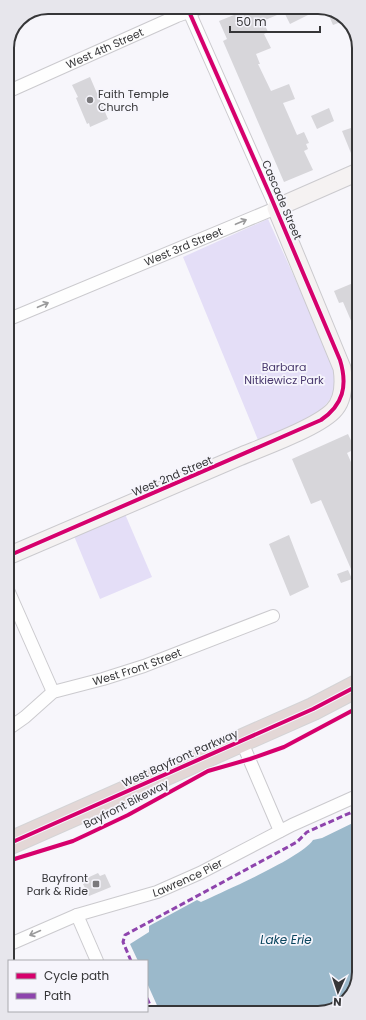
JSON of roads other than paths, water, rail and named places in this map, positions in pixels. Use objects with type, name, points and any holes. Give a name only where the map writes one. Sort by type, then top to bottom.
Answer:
[{"type":"highway","name":"West Bayfront Parkway","points":[[14,841],[313,709],[352,689]]},
{"type":"street","name":"West 4th Street","points":[[14,89],[179,14]]},
{"type":"street","name":"Cascade Street","points":[[190,14],[276,208],[340,360],[343,383],[339,404]]},
{"type":"street","name":"West 3rd Street","points":[[14,317],[352,175]]},
{"type":"street","name":"West 2nd Street","points":[[14,553],[314,424],[326,417],[339,404]]},
{"type":"street","points":[[14,604],[53,692]]},
{"type":"street","name":"West Front Street","points":[[14,725],[53,692],[103,679],[144,666],[273,616]]},
{"type":"street","points":[[241,740],[280,831]]},
{"type":"street","name":"Lawrence Pier","points":[[14,942],[77,915],[157,892],[207,870],[280,831],[352,797]]},
{"type":"street","points":[[77,915],[97,960]]},
{"type":"water","name":"Lake Erie","points":[[352,823],[352,977],[349,987],[345,993],[333,1003],[318,1006],[157,1006],[148,985],[148,960],[138,960],[130,944],[149,932],[149,926],[197,900],[201,902],[261,874],[294,856],[313,840],[322,838]]},
{"type":"place","name":"Faith Temple Church","points":[[90,100]]},
{"type":"place","name":"Bayfront Park & Ride","points":[[96,884]]},
{"type":"park label","name":"Barbara Nitkiewicz Park","points":[[284,373]]}]
